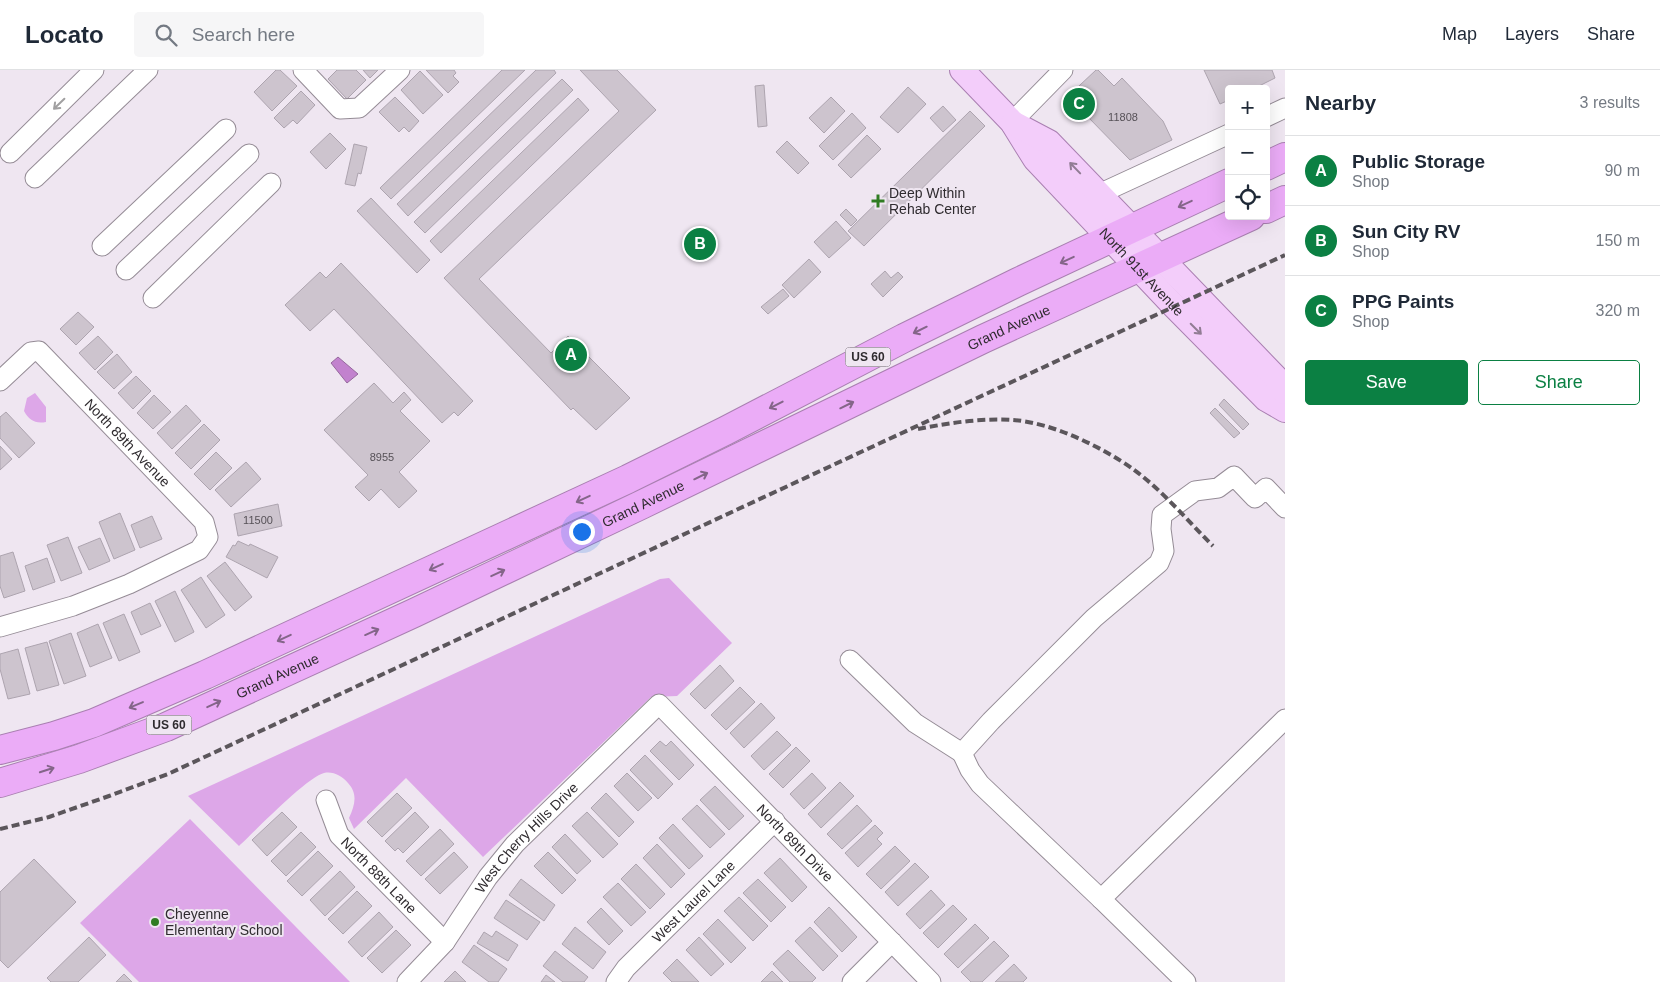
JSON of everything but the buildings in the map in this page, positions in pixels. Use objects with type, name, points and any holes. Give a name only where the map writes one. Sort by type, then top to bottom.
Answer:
[{"type":"highway","points":[[1270,164],[1285,157]]},
{"type":"highway","name":"US 60","points":[[0,750],[94,723],[205,675],[628,479],[1018,282],[1225,185]]},
{"type":"highway","points":[[1270,207],[1285,200]]},
{"type":"highway","name":"Grand Avenue","points":[[0,783],[80,759],[166,727],[414,613],[641,505],[983,338],[1241,220]]},
{"type":"highway","points":[[628,479],[641,505]]},
{"type":"highway","points":[[400,584],[414,613]]},
{"type":"main road","name":"North 91st Avenue","points":[[962,70],[1012,122],[1035,159],[1122,234],[1150,263],[1266,398],[1285,410]]},
{"type":"main road","name":"North 91st Avenue","points":[[1012,122],[1050,142],[1100,194],[1122,234]]},
{"type":"main road","name":"North 91st Avenue","points":[[1150,263],[1282,384],[1285,392]]},
{"type":"street","points":[[10,153],[94,70]]},
{"type":"street","points":[[35,178],[148,70]]},
{"type":"street","points":[[303,70],[340,109],[360,108],[400,70]]},
{"type":"street","points":[[1012,122],[1062,70]]},
{"type":"street","points":[[1270,115],[1285,108]]},
{"type":"street","points":[[102,246],[226,129]]},
{"type":"street","points":[[1100,194],[1225,136]]},
{"type":"street","points":[[126,270],[249,154]]},
{"type":"street","points":[[153,298],[271,183]]},
{"type":"street","name":"North 89th Avenue","points":[[0,381],[31,352],[38,351],[204,522],[208,537],[198,550],[129,584],[74,606],[0,627]]},
{"type":"street","points":[[962,753],[991,721],[1094,618],[1159,563],[1164,551],[1161,530],[1162,516],[1174,506],[1195,491],[1218,488],[1234,476],[1255,498],[1266,488],[1285,508]]},
{"type":"street","points":[[850,660],[915,724],[962,753],[970,770],[980,784],[1186,982]]},
{"type":"street","name":"North 89th Drive","points":[[659,704],[931,982]]},
{"type":"street","name":"West Cherry Hills Drive","points":[[407,982],[445,942],[488,878],[515,844],[659,704]]},
{"type":"street","points":[[1101,899],[1285,719]]},
{"type":"street","name":"North 88th Lane","points":[[326,800],[340,835],[445,942]]},
{"type":"street","name":"West Laurel Lane","points":[[616,982],[626,968],[775,821]]},
{"type":"street","points":[[852,982],[892,942]]},
{"type":"shaded area","points":[[338,357],[358,374],[347,383],[331,363]]},
{"type":"shaded area","points":[[35,393],[46,407],[46,422],[33,421],[24,411],[27,398]]},
{"type":"shaded area","points":[[669,578],[732,643],[677,696],[651,697],[483,857],[406,778],[354,829],[349,818],[354,800],[351,787],[340,776],[324,773],[294,794],[239,846],[188,796],[660,579]]},
{"type":"shaded area","points":[[190,819],[350,982],[139,982],[80,923]]},
{"type":"railway","points":[[0,829],[49,817],[168,774],[1285,255]]},
{"type":"railway","points":[[918,429],[965,422],[1012,420],[1043,425],[1075,437],[1106,452],[1133,469],[1165,496],[1213,546]]},
{"type":"place","name":"PPG Paints","points":[[1079,104]]},
{"type":"place","name":"Deep Within Rehab Center","points":[[878,201]]},
{"type":"place","name":"Sun City RV","points":[[700,244]]},
{"type":"place","name":"Public Storage","points":[[571,355]]},
{"type":"place","name":"Cheyenne Elementary School","points":[[155,922]]}]
